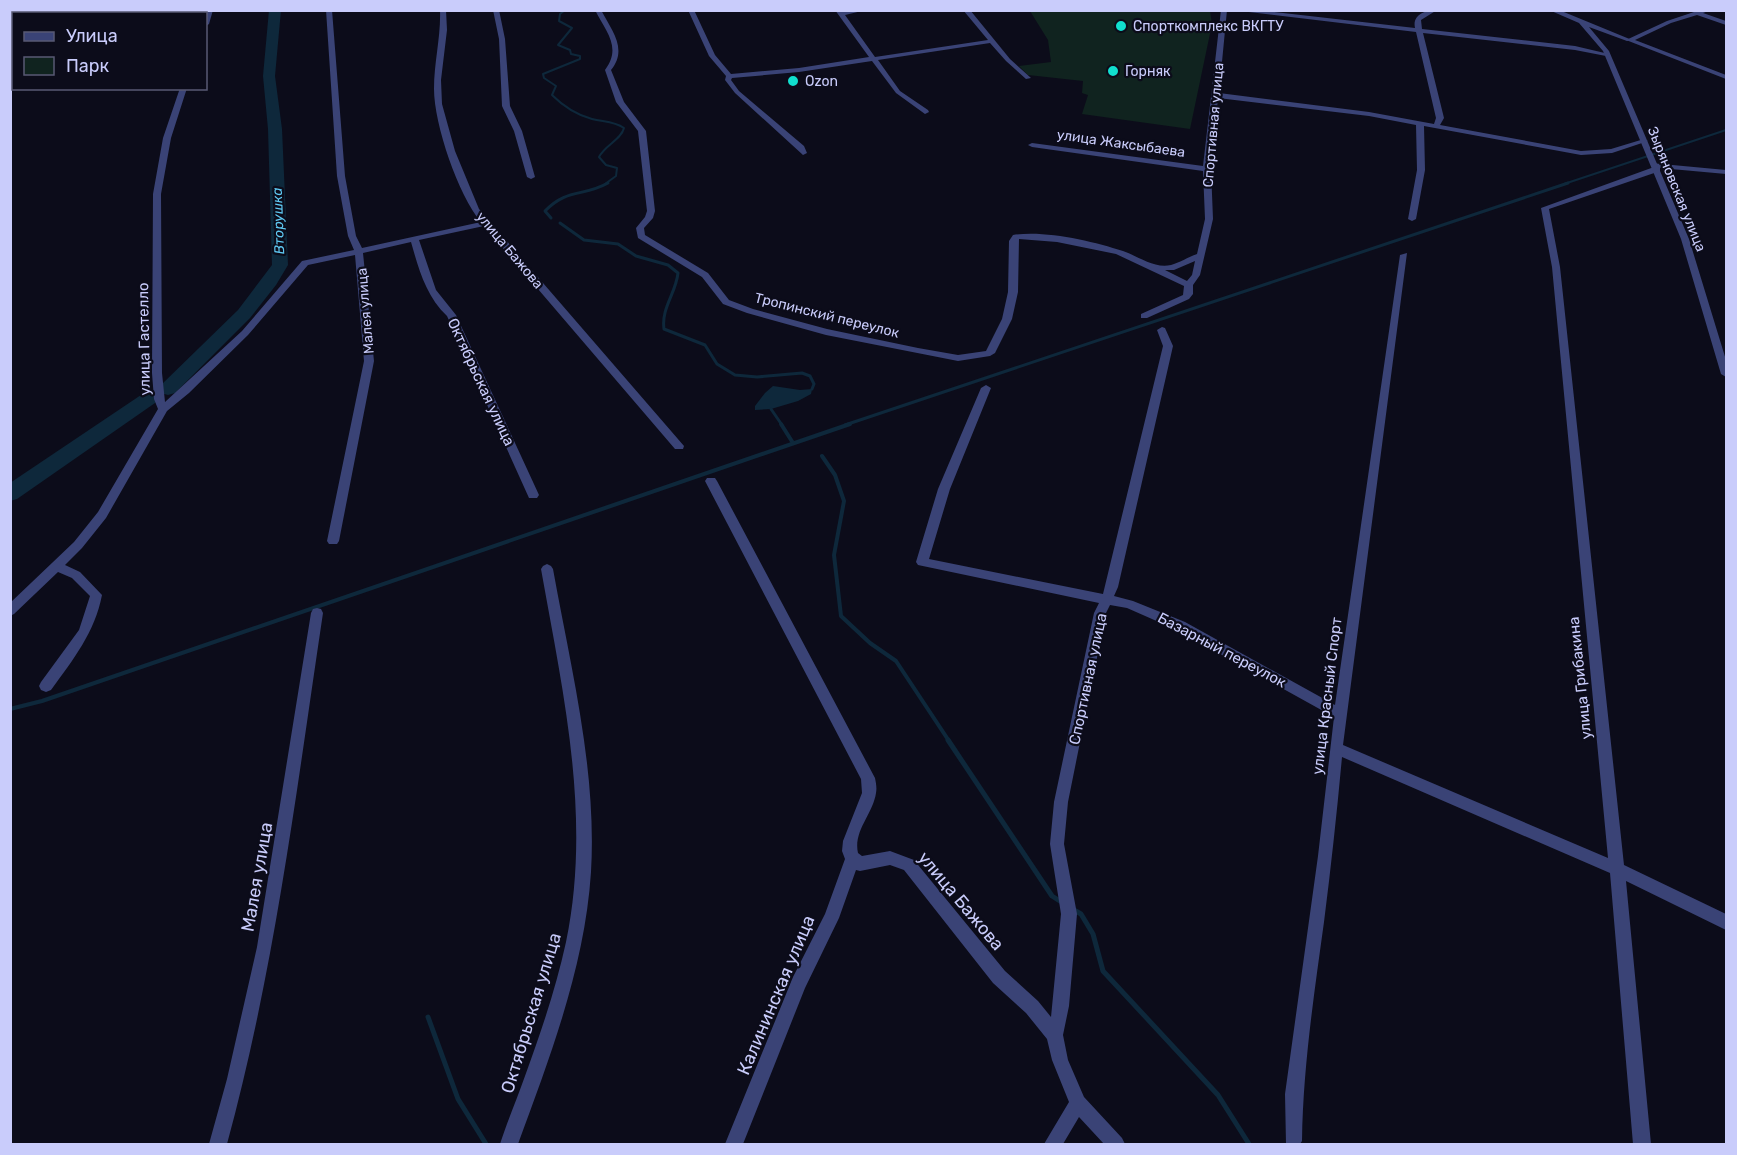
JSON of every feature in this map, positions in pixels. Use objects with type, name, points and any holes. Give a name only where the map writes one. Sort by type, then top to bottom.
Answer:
[{"type":"street","name":"Малея улица","points":[[330,10],[347,220],[354,245],[359,251],[369,361],[333,541]]},
{"type":"street","name":"улица Бажова","points":[[442,10],[437,93],[445,129],[463,184],[475,210],[679,446]]},
{"type":"street","points":[[496,10],[502,39],[506,106],[518,131],[531,177]]},
{"type":"street","name":"Тропинский переулок","points":[[598,10],[617,55],[616,61],[608,70],[616,95],[627,115],[638,123],[642,131],[651,211],[649,218],[640,228],[641,236],[705,275],[726,302],[826,332],[958,358],[990,353],[1007,319],[1012,292],[1013,241],[1016,237],[1036,237],[1110,250],[1153,267]]},
{"type":"street","points":[[691,10],[712,56],[729,76],[728,80],[737,92],[801,148],[803,153]]},
{"type":"street","points":[[839,12],[863,10]]},
{"type":"street","points":[[966,10],[1008,60],[1028,78]]},
{"type":"street","name":"Спортивная улица","points":[[1144,316],[1186,297],[1189,285],[1196,275],[1209,219],[1207,169],[1224,10]]},
{"type":"street","points":[[1235,10],[1419,32],[1609,51]]},
{"type":"street","points":[[1434,10],[1418,19],[1419,32],[1440,118],[1454,130]]},
{"type":"street","points":[[1552,10],[1726,77]]},
{"type":"street","points":[[1621,43],[1669,22],[1708,10]]},
{"type":"street","points":[[839,12],[898,92],[925,112]]},
{"type":"street","points":[[1699,14],[1726,23]]},
{"type":"street","name":"Зыряновская улица","points":[[1582,22],[1609,51],[1685,239],[1726,374]]},
{"type":"street","points":[[729,76],[799,70],[992,42]]},
{"type":"street","points":[[10,70],[12,62]]},
{"type":"street","name":"улица Гастелло","points":[[10,611],[57,567],[102,515],[162,409],[157,373],[157,194],[167,138],[183,90]]},
{"type":"street","points":[[1215,95],[1369,114],[1581,153],[1612,151],[1646,145]]},
{"type":"street","points":[[1436,126],[1440,118]]},
{"type":"street","points":[[1413,219],[1421,170],[1420,123]]},
{"type":"street","name":"улица Жаксыбаева","points":[[1032,145],[1207,169]]},
{"type":"street","points":[[1655,167],[1726,172]]},
{"type":"street","name":"улица Грибакина","points":[[1642,1144],[1617,869],[1556,271],[1545,208],[1655,167]]},
{"type":"street","points":[[162,409],[185,391],[244,333],[281,293],[301,266],[314,259],[486,223]]},
{"type":"street","name":"Октябрьская улица","points":[[414,239],[431,289],[440,306],[451,315],[533,495]]},
{"type":"street","name":"улица Красный Спорт","points":[[1293,1141],[1294,1095],[1300,1038],[1340,714],[1404,255]]},
{"type":"street","points":[[1153,267],[1171,268],[1199,256]]},
{"type":"street","points":[[1153,267],[1189,285]]},
{"type":"street","name":"Спортивная улица","points":[[1055,1035],[1061,1006],[1068,907],[1057,844],[1061,802],[1100,613],[1107,600],[1123,542],[1168,346],[1162,330]]},
{"type":"street","name":"Базарный переулок","points":[[986,388],[944,489],[922,562],[1129,604],[1181,626],[1340,714]]},
{"type":"street","points":[[711,481],[868,778],[869,792],[856,822],[849,854],[852,861]]},
{"type":"street","points":[[46,686],[84,633],[93,615],[96,596],[76,575],[57,567]]},
{"type":"street","name":"Октябрьская улица","points":[[509,1144],[536,1070],[573,948],[583,871],[581,769],[547,569]]},
{"type":"street","name":"Малея улица","points":[[218,1144],[231,1101],[274,900],[317,613]]},
{"type":"street","points":[[1336,748],[1617,869],[1726,922]]},
{"type":"street","name":"улица Бажова","points":[[852,861],[860,864],[889,857],[909,865],[999,977],[1032,1007],[1055,1035],[1060,1060],[1078,1103],[1116,1144]]},
{"type":"street","name":"Калининская улица","points":[[734,1144],[799,983],[831,918],[852,861]]},
{"type":"street","points":[[1053,1144],[1078,1103]]},
{"type":"green space","name":"Горняк","points":[[1030,11],[1210,11],[1212,24],[1190,129],[1082,114],[1088,95],[1082,93],[1083,81],[1028,75],[1019,66],[1051,62],[1048,40]]},
{"type":"water","points":[[773,386],[800,390],[812,389],[811,394],[798,401],[771,409],[755,410],[755,406]]},
{"type":"waterway","name":"Вторушка","points":[[168,389],[244,314],[258,298],[280,265],[275,129],[269,76],[275,10]]},
{"type":"waterway","points":[[565,10],[560,14],[559,21],[572,28],[558,45],[570,50],[571,54],[580,56],[580,59],[543,74],[544,78],[556,86],[552,95],[576,113],[624,128],[620,136],[599,157],[606,165],[617,168],[616,176],[605,184]]},
{"type":"waterway","points":[[1564,184],[1726,130]]},
{"type":"waterway","points":[[551,218],[545,211],[561,199],[608,183]]},
{"type":"waterway","points":[[845,425],[1568,183]]},
{"type":"waterway","points":[[560,223],[584,240],[618,244],[636,256],[668,265],[678,273],[665,314],[664,329],[705,345],[717,364],[735,375],[757,377],[802,373],[810,376],[814,384],[812,389]]},
{"type":"waterway","name":"Вторушка","points":[[10,494],[148,399]]},
{"type":"waterway","points":[[771,409],[782,425]]},
{"type":"waterway","points":[[781,424],[793,443]]},
{"type":"waterway","points":[[10,709],[42,701],[850,424]]},
{"type":"waterway","points":[[822,456],[835,475],[844,501],[834,555],[841,616],[870,643],[896,661],[949,741]]},
{"type":"waterway","points":[[948,740],[1052,896],[1063,903]]},
{"type":"waterway","points":[[1074,910],[1081,914],[1093,934],[1103,971],[1218,1095],[1249,1144]]},
{"type":"waterway","points":[[428,1017],[458,1099],[486,1144]]},
{"type":"place","name":"Спорткомплекс ВКГТУ","points":[[1121,26]]},
{"type":"place","name":"Горняк","points":[[1113,71]]},
{"type":"place","name":"Ozon","points":[[793,81]]}]
